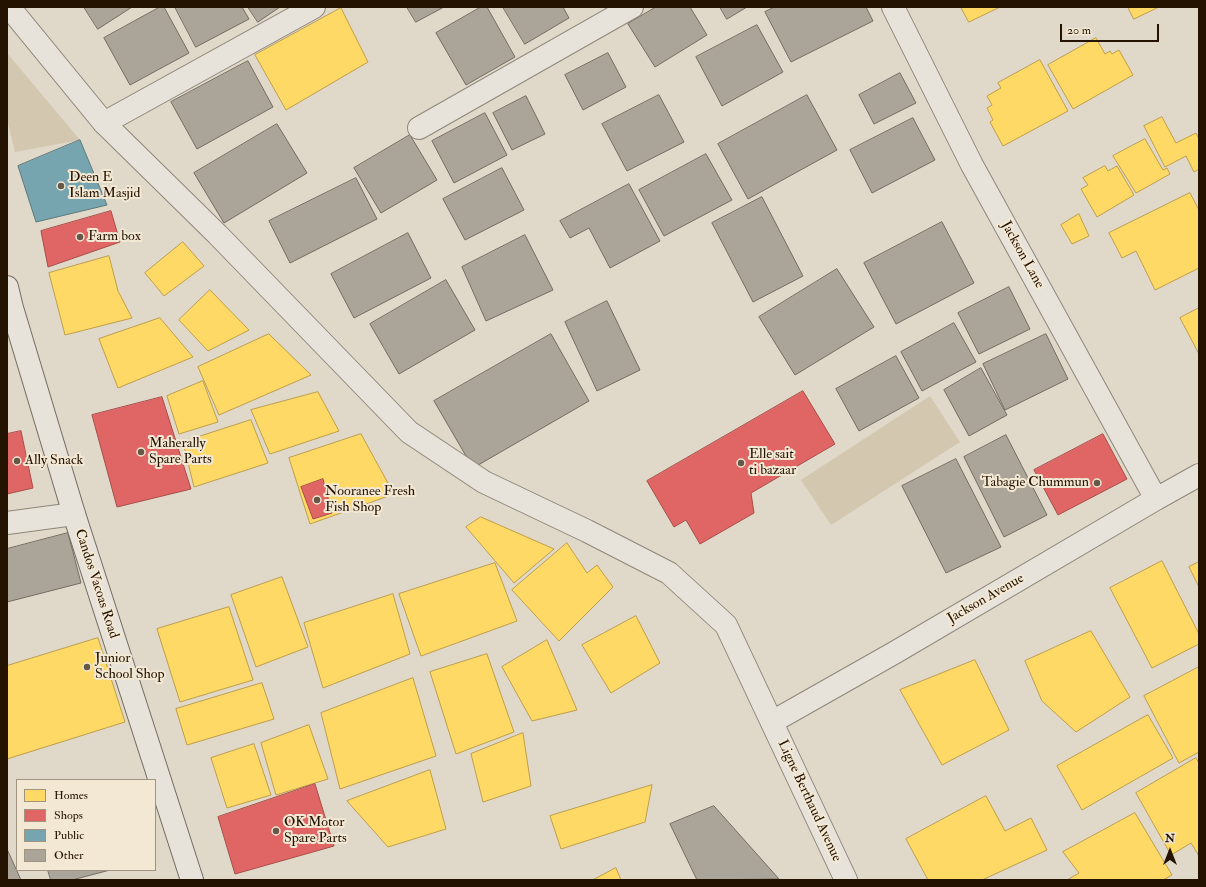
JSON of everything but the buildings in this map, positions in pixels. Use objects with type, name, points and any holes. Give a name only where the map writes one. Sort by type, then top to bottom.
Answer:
[{"type":"street","name":"Ligne Berthaud Avenue","points":[[9,7],[104,123],[218,235],[409,432],[484,482],[587,531],[669,574],[726,624],[846,880]]},
{"type":"street","points":[[104,123],[314,7]]},
{"type":"street","points":[[419,128],[632,7]]},
{"type":"street","name":"Jackson Lane","points":[[893,7],[972,164],[1156,499]]},
{"type":"street","name":"Candos Vacoas Road","points":[[7,286],[12,308],[74,514],[192,880]]},
{"type":"street","name":"Jackson Avenue","points":[[772,722],[1199,475]]},
{"type":"street","points":[[7,523],[74,514]]},
{"type":"shaded area","points":[[7,53],[80,140],[15,152],[7,119]]},
{"type":"shaded area","points":[[930,396],[960,442],[831,525],[801,480]]},
{"type":"place","name":"Deen E Islam Masjid","points":[[61,186]]},
{"type":"place","name":"Farm box","points":[[80,237]]},
{"type":"place","name":"Maherally Spare Parts","points":[[141,452]]},
{"type":"place","name":"Ally Snack","points":[[17,461]]},
{"type":"place","name":"Elle sait ti bazaar","points":[[741,463]]},
{"type":"place","name":"Tabagie Chummun","points":[[1097,483]]},
{"type":"place","name":"Nooranee Fresh Fish Shop","points":[[317,500]]},
{"type":"place","name":"Junior School Shop","points":[[87,667]]},
{"type":"place","name":"OK Motor Spare Parts","points":[[276,831]]}]
